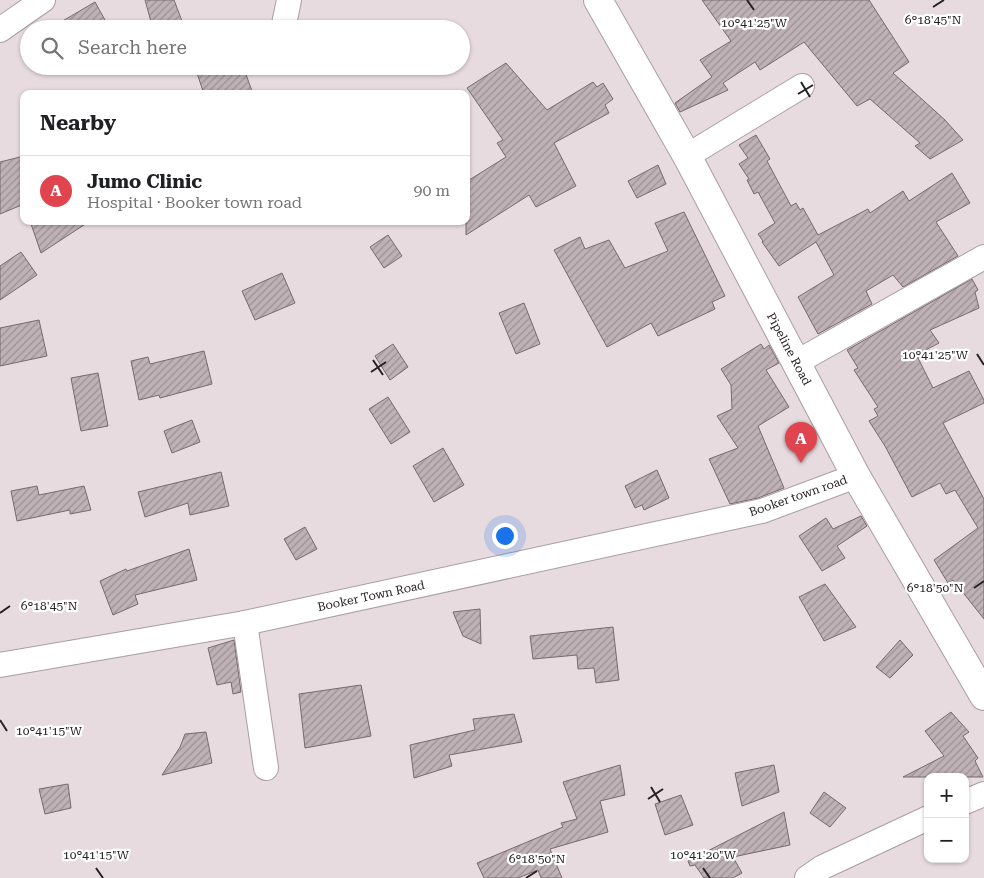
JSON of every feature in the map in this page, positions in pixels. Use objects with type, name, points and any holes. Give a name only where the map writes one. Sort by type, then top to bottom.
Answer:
[{"type":"street","points":[[0,30],[43,0]]},
{"type":"street","points":[[285,20],[289,0]]},
{"type":"street","name":"Pipeline Road","points":[[598,0],[687,156],[856,476],[984,696]]},
{"type":"street","points":[[687,156],[802,86]]},
{"type":"street","points":[[797,362],[984,257]]},
{"type":"street","name":"Booker town road","points":[[740,516],[762,511],[856,476]]},
{"type":"street","name":"Booker Town Road","points":[[0,665],[245,623],[740,516]]},
{"type":"street","points":[[245,623],[266,768]]},
{"type":"street","points":[[969,800],[984,794]]},
{"type":"street","points":[[806,878],[823,867],[924,820]]},
{"type":"building","points":[[145,0],[174,0],[182,20],[151,20]]},
{"type":"building","points":[[702,0],[869,0],[909,62],[893,73],[945,120],[963,140],[930,159],[915,146],[920,143],[870,99],[857,106],[804,42],[760,70],[755,62],[723,83],[728,90],[680,112],[675,103],[712,77],[700,60],[731,41]]},
{"type":"building","points":[[95,2],[105,20],[64,20]]},
{"type":"building","points":[[506,63],[547,110],[593,82],[597,87],[603,83],[613,99],[605,105],[609,113],[554,143],[576,186],[536,207],[529,195],[466,235],[466,225],[470,225],[470,180],[506,157],[497,143],[503,140],[467,88]]},
{"type":"building","points":[[198,75],[246,75],[252,90],[203,90]]},
{"type":"building","points":[[756,135],[770,159],[767,161],[791,206],[796,203],[800,210],[803,208],[818,235],[868,209],[870,213],[903,191],[909,201],[952,173],[970,203],[936,222],[958,256],[903,287],[893,275],[866,291],[872,304],[818,334],[798,297],[834,275],[816,242],[779,266],[762,242],[758,234],[775,223],[758,192],[754,194],[747,180],[749,179],[739,164],[748,158],[739,145]]},
{"type":"building","points":[[20,157],[20,206],[0,214],[0,162]]},
{"type":"building","points":[[658,165],[666,184],[637,198],[628,181]]},
{"type":"building","points":[[684,212],[725,296],[712,302],[715,309],[658,336],[651,323],[607,347],[554,250],[580,237],[585,249],[609,240],[625,268],[668,251],[655,223]]},
{"type":"building","points":[[31,225],[84,225],[41,253]]},
{"type":"building","points":[[388,235],[402,256],[384,268],[370,247]]},
{"type":"building","points":[[21,252],[37,275],[0,300],[0,266]]},
{"type":"building","points":[[282,273],[295,303],[255,320],[242,291]]},
{"type":"building","points":[[972,279],[978,290],[975,292],[979,308],[930,330],[939,343],[922,352],[924,355],[918,358],[933,388],[969,371],[984,400],[984,403],[943,423],[984,499],[984,619],[953,580],[948,583],[934,560],[978,528],[955,490],[946,494],[940,483],[912,497],[885,446],[869,421],[878,416],[874,409],[878,407],[854,370],[858,368],[847,350]]},
{"type":"building","points":[[524,303],[540,344],[516,354],[499,313]]},
{"type":"building","points":[[39,320],[47,356],[0,366],[0,328]]},
{"type":"building","points":[[393,344],[408,367],[390,380],[375,356]]},
{"type":"building","points":[[761,344],[764,349],[769,345],[779,363],[766,370],[789,407],[758,426],[784,488],[758,498],[730,504],[709,459],[738,448],[717,416],[732,409],[731,385],[721,369]]},
{"type":"building","points":[[204,351],[212,384],[160,398],[159,395],[139,400],[131,361],[148,357],[150,364]]},
{"type":"building","points":[[98,373],[108,426],[81,431],[71,378]]},
{"type":"building","points":[[388,397],[410,432],[391,444],[369,409]]},
{"type":"building","points":[[192,420],[200,442],[172,453],[164,431]]},
{"type":"building","points":[[443,448],[464,485],[434,502],[413,466]]},
{"type":"building","points":[[657,470],[669,498],[644,510],[642,505],[635,508],[625,486]]},
{"type":"building","points":[[221,472],[229,506],[190,515],[188,503],[145,517],[138,492]]},
{"type":"building","points":[[37,486],[39,495],[84,486],[91,510],[70,514],[70,510],[17,521],[11,491]]},
{"type":"building","points":[[861,516],[867,526],[837,546],[845,558],[822,571],[799,536],[826,518],[833,529]]},
{"type":"building","points":[[305,527],[317,549],[296,560],[284,539]]},
{"type":"building","points":[[189,549],[197,580],[135,595],[138,604],[113,615],[100,581],[126,569],[127,571]]},
{"type":"building","points":[[825,584],[856,627],[824,641],[799,597]]},
{"type":"building","points":[[480,609],[481,644],[463,636],[453,612]]},
{"type":"building","points":[[613,627],[619,680],[596,683],[594,668],[578,669],[577,655],[533,659],[530,636]]},
{"type":"building","points":[[234,640],[241,692],[233,694],[231,682],[217,685],[208,648]]},
{"type":"building","points":[[900,640],[913,655],[890,678],[876,667]]},
{"type":"building","points":[[361,685],[371,736],[305,748],[299,694]]},
{"type":"building","points":[[951,712],[969,732],[963,736],[978,758],[975,761],[983,777],[969,777],[969,773],[924,773],[924,777],[903,777],[944,756],[925,731]]},
{"type":"building","points":[[514,714],[522,742],[449,755],[452,766],[414,778],[410,745],[475,730],[473,719]]},
{"type":"building","points":[[206,732],[212,763],[162,775],[180,747],[185,734]]},
{"type":"building","points":[[620,765],[625,795],[600,801],[608,832],[550,849],[562,878],[541,878],[538,870],[518,878],[484,878],[477,863],[563,827],[561,823],[577,819],[563,782]]},
{"type":"building","points":[[774,765],[779,792],[742,806],[735,773]]},
{"type":"building","points":[[68,784],[71,808],[45,814],[39,789]]},
{"type":"building","points":[[824,792],[846,808],[830,827],[810,813]]},
{"type":"building","points":[[681,795],[693,825],[665,835],[655,804]]},
{"type":"building","points":[[784,812],[790,845],[733,857],[742,873],[733,878],[704,878],[695,865],[690,866],[688,861]]},
{"type":"place","name":"Jumo Clinic","points":[[801,463]]}]
